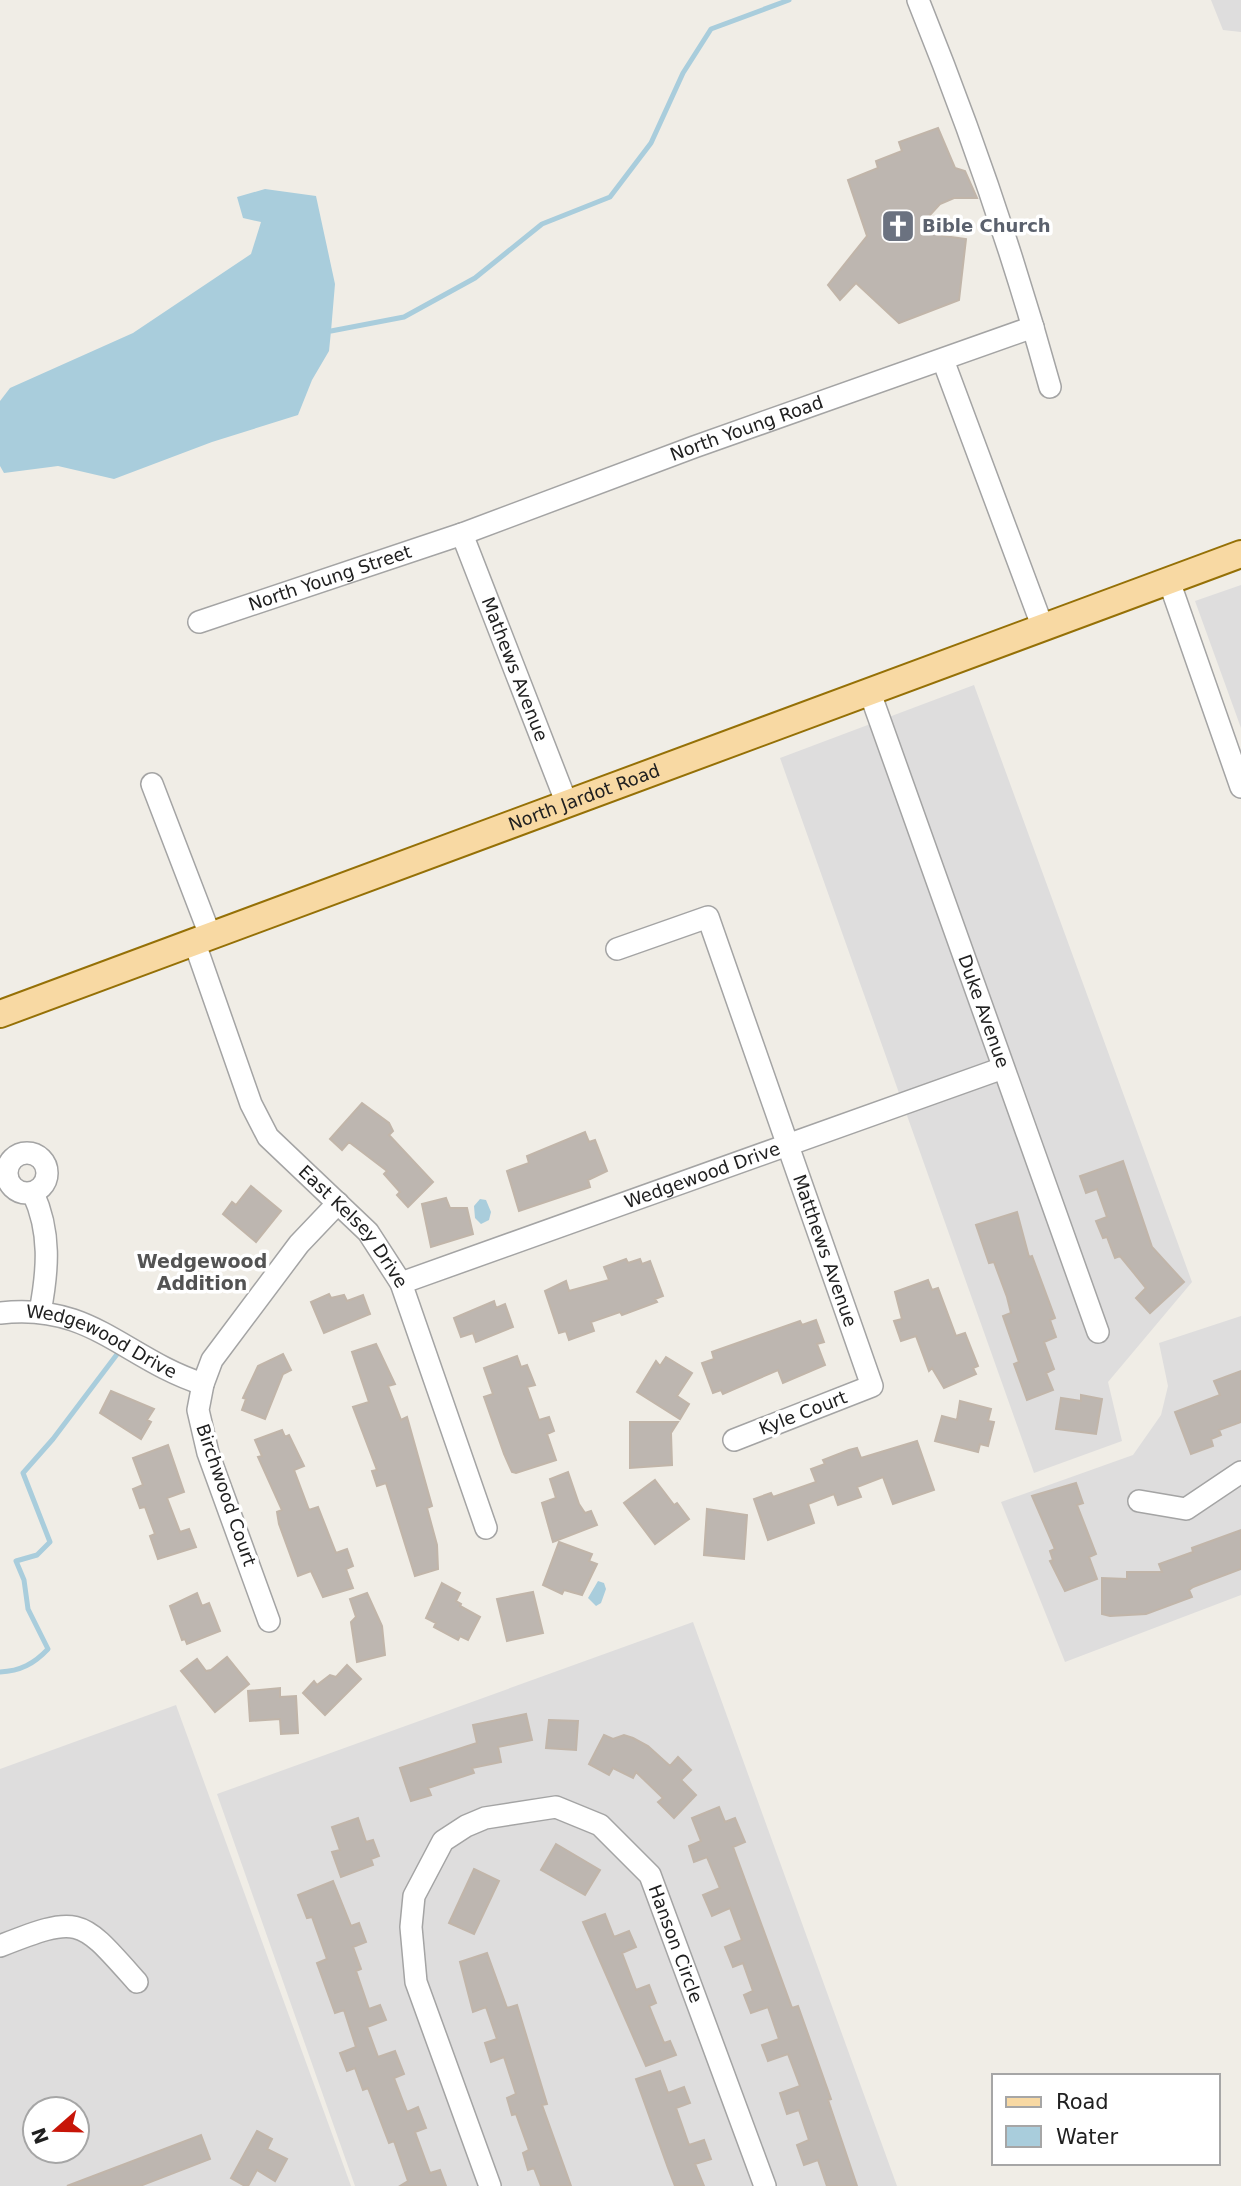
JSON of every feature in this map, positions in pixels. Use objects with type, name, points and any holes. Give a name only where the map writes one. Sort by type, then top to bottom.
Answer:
[{"type":"main road","name":"North Jardot Road","points":[[0,1014],[1241,554]]},
{"type":"street","points":[[918,0],[944,65],[1033,327],[1050,387]]},
{"type":"street","name":"North Young Road","points":[[462,534],[694,447],[1033,327]]},
{"type":"street","points":[[943,359],[1042,628]]},
{"type":"street","name":"North Young Street","points":[[199,622],[462,534]]},
{"type":"street","name":"Mathews Avenue","points":[[462,534],[567,804]]},
{"type":"street","points":[[1169,581],[1241,787]]},
{"type":"street","name":"Duke Avenue","points":[[869,690],[1098,1332]]},
{"type":"street","name":"East Kelsey Drive","points":[[152,784],[260,1123],[279,1150],[368,1232],[401,1283],[486,1528]]},
{"type":"street","name":"Matthews Avenue","points":[[617,949],[708,917],[872,1386]]},
{"type":"street","name":"Wedgewood Drive","points":[[401,1283],[1003,1068]]},
{"type":"street","points":[[33,1193],[44,1216],[46,1230],[47,1260],[40,1312]]},
{"type":"street","name":"Birchwood Court","points":[[269,1621],[208,1453],[198,1410],[203,1384],[212,1360],[311,1230],[338,1203]]},
{"type":"street","name":"Wedgewood Drive","points":[[0,1313],[40,1312],[79,1320],[124,1343],[156,1365],[203,1384]]},
{"type":"street","name":"Kyle Court","points":[[734,1440],[872,1386]]},
{"type":"street","points":[[1139,1501],[1186,1509],[1241,1472]]},
{"type":"street","name":"Hanson Circle","points":[[490,2186],[416,1982],[411,1927],[414,1896],[443,1841],[466,1826],[485,1818],[556,1807],[600,1825],[629,1850],[650,1875],[765,2186]]},
{"type":"street","points":[[0,1946],[50,1926],[80,1926],[104,1944],[137,1982]]},
{"type":"shaded area","points":[[1211,0],[1241,0],[1241,32],[1223,30]]},
{"type":"shaded area","points":[[1241,585],[1241,728],[1195,601]]},
{"type":"shaded area","points":[[974,685],[1192,1282],[1108,1382],[1122,1441],[1034,1473],[780,758]]},
{"type":"shaded area","points":[[1241,1316],[1241,1595],[1065,1662],[1001,1502],[1133,1455],[1161,1415],[1168,1386],[1159,1343]]},
{"type":"shaded area","points":[[693,1622],[897,2186],[355,2186],[217,1794]]},
{"type":"shaded area","points":[[176,1705],[351,2186],[0,2186],[0,1769]]},
{"type":"water","points":[[265,189],[316,196],[335,284],[329,351],[312,380],[298,415],[212,442],[114,479],[58,466],[4,473],[0,466],[0,401],[10,388],[133,333],[251,254],[261,222],[243,218],[237,197]]},
{"type":"water","points":[[480,1199],[486,1200],[491,1212],[489,1220],[481,1224],[475,1218],[474,1206]]},
{"type":"water","points":[[598,1581],[604,1583],[606,1589],[601,1603],[596,1606],[588,1598]]},
{"type":"building","name":"Bible Church","points":[[938,128],[955,168],[965,171],[977,198],[954,198],[940,204],[929,216],[937,235],[966,239],[959,300],[899,323],[856,283],[840,300],[828,285],[867,236],[848,180],[878,168],[876,161],[902,151],[899,142]]},
{"type":"building","points":[[362,1103],[389,1123],[393,1131],[389,1135],[433,1182],[408,1207],[397,1195],[400,1192],[384,1174],[387,1171],[349,1142],[342,1150],[330,1139]]},
{"type":"building","points":[[585,1132],[589,1142],[595,1140],[607,1171],[588,1180],[590,1187],[519,1211],[507,1171],[529,1163],[527,1156]]},
{"type":"building","points":[[1123,1161],[1152,1247],[1184,1282],[1150,1313],[1136,1298],[1146,1288],[1120,1256],[1115,1258],[1107,1237],[1103,1238],[1096,1221],[1107,1217],[1097,1189],[1086,1193],[1080,1176]]},
{"type":"building","points":[[251,1186],[281,1211],[256,1242],[223,1214],[232,1202],[236,1205]]},
{"type":"building","points":[[446,1198],[450,1208],[467,1208],[473,1234],[431,1247],[422,1204]]},
{"type":"building","points":[[1017,1212],[1029,1257],[1032,1256],[1055,1318],[1050,1320],[1056,1337],[1044,1342],[1054,1369],[1046,1373],[1053,1390],[1027,1400],[1014,1364],[1019,1362],[1003,1316],[1011,1313],[1007,1297],[994,1262],[989,1263],[976,1225]]},
{"type":"building","points":[[626,1259],[628,1263],[640,1259],[642,1264],[650,1261],[663,1296],[655,1299],[657,1302],[622,1315],[620,1312],[591,1322],[594,1331],[569,1340],[566,1331],[559,1333],[545,1291],[566,1281],[569,1291],[609,1280],[604,1267]]},
{"type":"building","points":[[928,1280],[932,1290],[938,1288],[956,1336],[965,1333],[978,1366],[973,1368],[976,1374],[944,1388],[932,1368],[929,1371],[916,1336],[901,1341],[894,1321],[902,1319],[895,1292]]},
{"type":"building","points":[[329,1294],[331,1298],[344,1295],[347,1301],[363,1295],[370,1314],[324,1333],[311,1302]]},
{"type":"building","points":[[494,1301],[496,1308],[505,1304],[513,1327],[476,1342],[473,1333],[461,1337],[454,1318]]},
{"type":"building","points":[[816,1320],[824,1342],[817,1344],[825,1365],[783,1383],[778,1370],[723,1394],[721,1390],[713,1393],[702,1363],[714,1359],[712,1352],[800,1321],[802,1325]]},
{"type":"building","points":[[376,1344],[395,1384],[388,1386],[401,1420],[407,1417],[432,1506],[427,1508],[437,1545],[438,1569],[415,1576],[386,1483],[377,1486],[372,1471],[377,1470],[353,1407],[369,1402],[352,1352]]},
{"type":"building","points":[[283,1354],[291,1370],[283,1374],[265,1419],[242,1410],[246,1399],[243,1398],[258,1366]]},
{"type":"building","points":[[517,1356],[521,1367],[527,1365],[535,1385],[527,1387],[539,1420],[549,1417],[554,1431],[547,1434],[556,1460],[516,1473],[512,1472],[504,1454],[484,1397],[493,1394],[484,1368]]},
{"type":"building","points":[[666,1357],[692,1373],[677,1396],[689,1404],[680,1419],[637,1392],[656,1361],[660,1366]]},
{"type":"building","points":[[1241,1371],[1241,1422],[1219,1430],[1221,1435],[1211,1439],[1213,1446],[1191,1454],[1175,1412],[1220,1395],[1214,1381]]},
{"type":"building","points":[[111,1391],[154,1409],[147,1420],[151,1422],[141,1439],[100,1413]]},
{"type":"building","points":[[1081,1395],[1102,1399],[1096,1434],[1056,1429],[1061,1398],[1081,1401]]},
{"type":"building","points":[[960,1401],[991,1409],[988,1421],[994,1422],[988,1446],[980,1444],[978,1452],[935,1441],[942,1416],[957,1420]]},
{"type":"building","points":[[630,1422],[678,1422],[671,1433],[672,1465],[630,1468]]},
{"type":"building","points":[[282,1430],[285,1437],[289,1435],[304,1466],[294,1470],[309,1510],[318,1507],[336,1553],[347,1549],[353,1566],[346,1569],[353,1588],[323,1597],[311,1571],[298,1576],[279,1524],[277,1512],[282,1510],[258,1457],[262,1456],[255,1440]]},
{"type":"building","points":[[917,1441],[934,1490],[893,1504],[883,1477],[857,1487],[861,1497],[838,1505],[834,1494],[808,1504],[814,1523],[768,1540],[754,1499],[771,1493],[773,1497],[816,1482],[811,1469],[825,1464],[823,1460],[849,1450],[857,1448],[861,1458]]},
{"type":"building","points":[[168,1445],[184,1492],[167,1498],[180,1532],[189,1529],[196,1547],[158,1559],[150,1536],[155,1534],[145,1507],[140,1508],[133,1489],[143,1485],[133,1458]]},
{"type":"building","points":[[568,1472],[579,1504],[585,1513],[591,1511],[597,1525],[553,1542],[542,1503],[556,1498],[550,1479]]},
{"type":"building","points":[[655,1480],[674,1505],[677,1503],[689,1519],[655,1544],[624,1503]]},
{"type":"building","points":[[1076,1483],[1083,1503],[1077,1505],[1096,1554],[1089,1557],[1097,1579],[1065,1591],[1050,1561],[1053,1560],[1050,1551],[1055,1549],[1032,1496]]},
{"type":"building","points":[[707,1509],[747,1515],[744,1559],[704,1555]]},
{"type":"building","points":[[1241,1530],[1241,1569],[1193,1587],[1189,1590],[1192,1597],[1146,1614],[1102,1614],[1102,1578],[1127,1579],[1127,1572],[1162,1572],[1159,1564],[1193,1552],[1192,1548]]},
{"type":"building","points":[[559,1542],[592,1554],[589,1561],[597,1564],[582,1595],[564,1590],[562,1594],[543,1585]]},
{"type":"building","points":[[442,1583],[460,1593],[456,1601],[460,1606],[480,1617],[468,1640],[460,1636],[458,1640],[434,1627],[436,1623],[426,1618]]},
{"type":"building","points":[[533,1592],[543,1633],[507,1641],[497,1599]]},
{"type":"building","points":[[197,1593],[202,1606],[209,1603],[220,1631],[187,1644],[185,1639],[182,1640],[170,1606]]},
{"type":"building","points":[[367,1593],[382,1626],[385,1655],[357,1662],[351,1622],[356,1617],[350,1599]]},
{"type":"building","points":[[227,1657],[249,1684],[215,1712],[181,1671],[197,1659],[206,1671],[211,1670]]},
{"type":"building","points":[[347,1665],[361,1679],[325,1715],[303,1693],[314,1681],[317,1685],[330,1675],[336,1677]]},
{"type":"building","points":[[280,1688],[280,1697],[296,1696],[298,1733],[281,1734],[280,1719],[250,1721],[248,1691]]},
{"type":"building","points":[[526,1714],[532,1740],[498,1747],[501,1762],[472,1768],[474,1773],[428,1788],[431,1795],[411,1801],[400,1768],[477,1743],[473,1725]]},
{"type":"building","points":[[549,1720],[578,1721],[576,1750],[546,1748]]},
{"type":"building","points":[[604,1735],[613,1739],[624,1735],[633,1738],[648,1746],[670,1766],[678,1757],[691,1770],[681,1780],[696,1795],[674,1818],[658,1802],[663,1798],[636,1772],[633,1778],[613,1768],[609,1775],[589,1764]]},
{"type":"building","points":[[719,1807],[725,1822],[735,1818],[745,1842],[733,1847],[792,2008],[798,2006],[831,2099],[828,2100],[857,2186],[827,2186],[818,2160],[804,2165],[797,2145],[809,2140],[799,2110],[787,2114],[780,2093],[800,2086],[788,2054],[768,2061],[762,2045],[779,2039],[768,2007],[751,2013],[744,1995],[753,1991],[743,1963],[733,1967],[725,1947],[742,1940],[730,1908],[712,1916],[703,1895],[720,1888],[707,1857],[694,1862],[689,1846],[701,1841],[692,1818]]},
{"type":"building","points":[[358,1818],[366,1842],[373,1840],[379,1856],[371,1859],[373,1865],[341,1877],[332,1852],[340,1850],[332,1827]]},
{"type":"building","points":[[556,1844],[600,1870],[585,1895],[541,1870]]},
{"type":"building","points":[[474,1869],[499,1881],[474,1934],[449,1923]]},
{"type":"building","points":[[333,1881],[351,1926],[359,1923],[366,1942],[353,1947],[361,1969],[356,1971],[369,2009],[380,2005],[386,2020],[367,2027],[378,2057],[395,2051],[404,2074],[394,2078],[407,2112],[418,2107],[426,2128],[415,2132],[430,2173],[440,2170],[446,2186],[400,2186],[408,2181],[394,2141],[389,2143],[368,2088],[363,2090],[355,2068],[347,2071],[340,2053],[356,2047],[344,2010],[335,2013],[317,1963],[327,1959],[312,1917],[307,1918],[298,1895]]},
{"type":"building","points":[[605,1914],[614,1937],[629,1931],[636,1947],[622,1953],[636,1990],[649,1985],[656,2003],[649,2006],[664,2043],[670,2041],[676,2055],[646,2066],[583,1922]]},
{"type":"building","points":[[487,1953],[507,2008],[517,2005],[547,2104],[542,2105],[571,2186],[541,2186],[534,2168],[528,2170],[523,2153],[529,2150],[507,2098],[516,2094],[504,2057],[491,2062],[485,2043],[497,2039],[486,2007],[473,2012],[460,1962]]},
{"type":"building","points":[[660,2071],[668,2093],[684,2087],[690,2103],[676,2108],[689,2145],[704,2140],[711,2159],[695,2164],[704,2186],[675,2186],[668,2168],[636,2079]]},
{"type":"building","points":[[257,2131],[272,2139],[267,2149],[287,2159],[275,2181],[257,2170],[248,2186],[245,2186],[231,2178]]},
{"type":"building","points":[[201,2135],[210,2159],[140,2186],[67,2186]]},
{"type":"waterway","points":[[331,331],[404,317],[475,278],[542,224],[610,197],[651,143],[683,73],[711,29],[789,0]]},
{"type":"waterway","points":[[0,1672],[26,1666],[48,1649],[28,1609],[24,1580],[16,1561],[37,1555],[50,1542],[23,1473],[53,1439],[121,1349]]},
{"type":"place","name":"Bible Church","points":[[898,226]]},
{"type":"district","name":"Wedgewood Addition","points":[[202,1272]]}]
